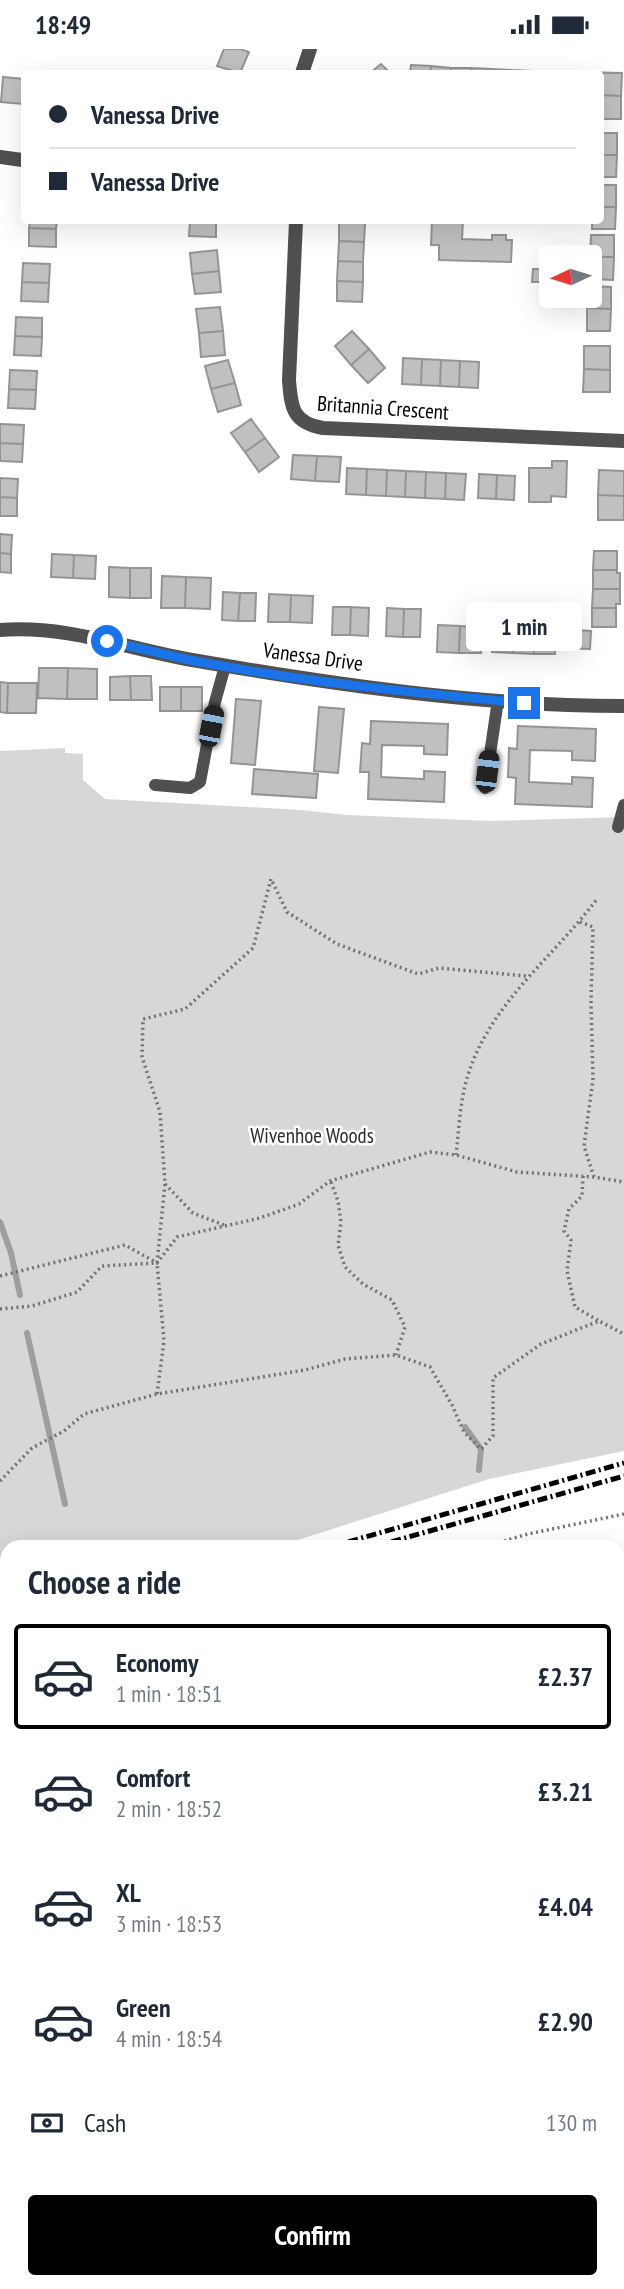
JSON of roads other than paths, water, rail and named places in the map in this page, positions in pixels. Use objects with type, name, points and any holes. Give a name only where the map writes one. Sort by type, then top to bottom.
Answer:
[{"type":"street","points":[[302,70],[310,49]]},
{"type":"street","points":[[0,157],[21,160]]},
{"type":"street","name":"Britannia Crescent","points":[[296,224],[289,380],[290,398],[300,420],[310,426],[323,428],[624,441]]},
{"type":"street","name":"Vanessa Drive","points":[[0,630],[52,630],[225,666],[447,696],[624,706]]},
{"type":"lane","points":[[155,785],[190,787],[200,782],[215,702],[225,666]]},
{"type":"lane","points":[[485,788],[498,700]]},
{"type":"lane","points":[[618,827],[624,805]]},
{"type":"waterway","points":[[0,1222],[11,1253],[20,1295]]},
{"type":"waterway","points":[[27,1333],[65,1504]]},
{"type":"waterway","points":[[465,1427],[481,1449],[479,1470]]},
{"type":"railway","points":[[354,1540],[624,1463]]},
{"type":"railway","points":[[398,1540],[624,1476]]},
{"type":"park label","name":"Wivenhoe Woods","points":[[312,1136]]}]
